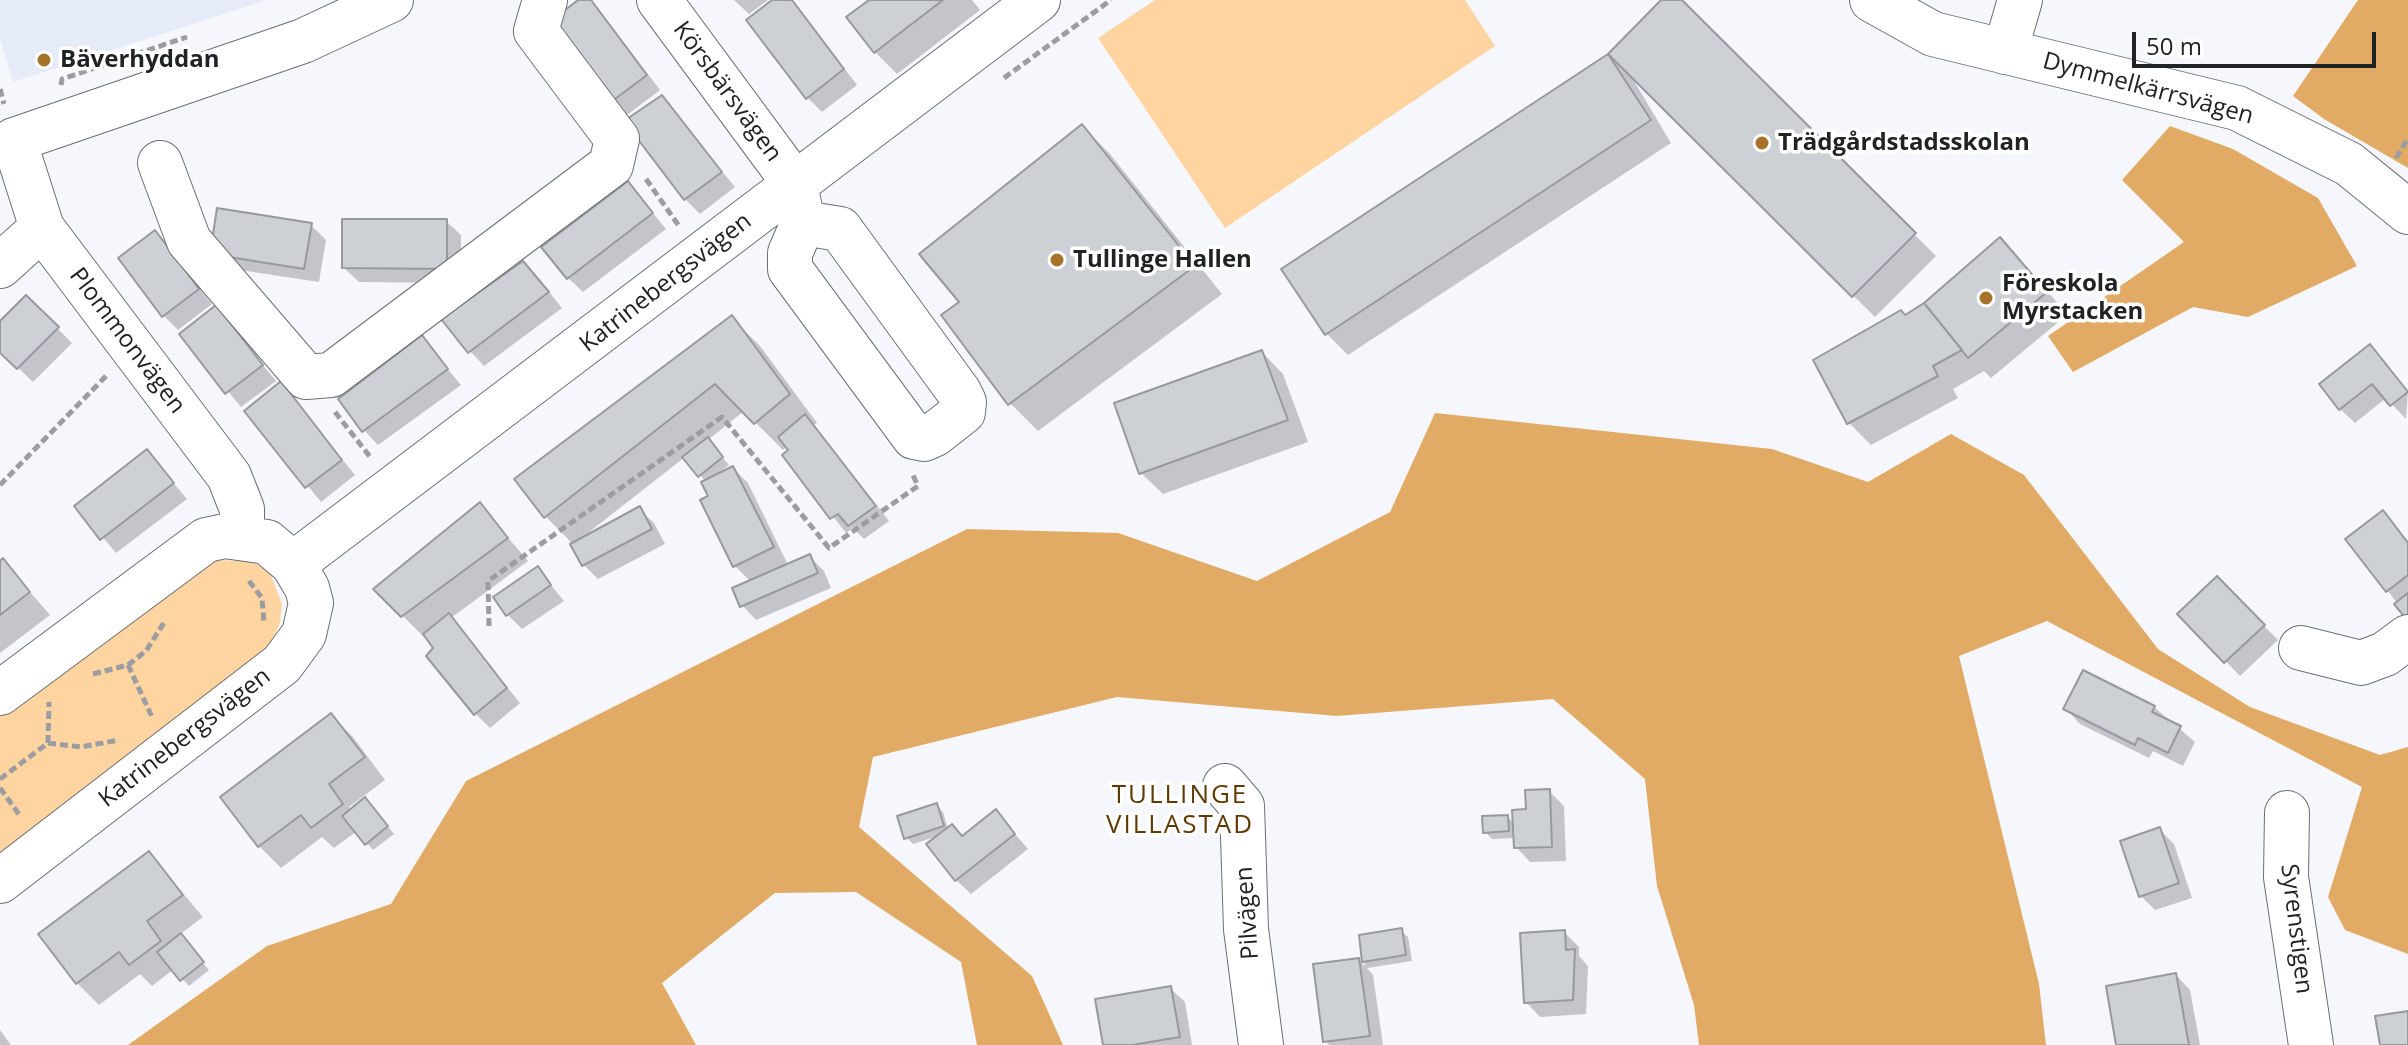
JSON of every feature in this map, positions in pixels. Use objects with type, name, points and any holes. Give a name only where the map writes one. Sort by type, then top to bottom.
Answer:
[{"type":"street","points":[[7,136],[303,41],[391,0]]},
{"type":"street","points":[[160,163],[189,241],[306,377],[331,375],[611,165],[617,139],[536,31],[545,0]]},
{"type":"street","name":"Körsbärsvägen","points":[[659,0],[799,204]]},
{"type":"street","name":"Katrinebergsvägen","points":[[293,564],[799,204],[1038,0]]},
{"type":"street","name":"Dymmelkärrsvägen","points":[[1872,0],[1933,34],[2237,108],[2349,164],[2408,212]]},
{"type":"street","points":[[2005,52],[2020,0]]},
{"type":"street","name":"Plommonvägen","points":[[7,136],[42,228],[229,476],[242,509],[242,557]]},
{"type":"street","points":[[799,204],[840,229],[959,392],[963,412],[935,434],[924,439],[914,437],[790,269],[799,204]]},
{"type":"street","points":[[0,266],[42,228]]},
{"type":"street","name":"Katrinebergsvägen","points":[[0,693],[206,540],[225,536],[242,557],[267,542],[293,564],[307,588],[311,603],[304,634],[282,664],[0,881]]},
{"type":"street","points":[[2301,648],[2361,663],[2385,654],[2408,637]]},
{"type":"street","name":"Pilvägen","points":[[1225,786],[1242,806],[1246,929],[1261,1045]]},
{"type":"street","name":"Syrenstigen","points":[[2287,813],[2286,877],[2311,1045]]},
{"type":"path","points":[[996,84],[1111,0]]},
{"type":"path","points":[[617,139],[682,229]]},
{"type":"path","points":[[0,485],[132,350]]},
{"type":"path","points":[[306,377],[374,462]]},
{"type":"path","points":[[489,626],[488,581],[722,417],[829,548],[918,486],[902,452],[914,437]]},
{"type":"path","points":[[242,557],[262,598],[264,620],[261,635]]},
{"type":"path","points":[[88,676],[130,668],[146,651],[166,618]]},
{"type":"path","points":[[130,668],[156,726]]},
{"type":"path","points":[[48,743],[49,700],[59,693]]},
{"type":"path","points":[[0,779],[48,743],[81,747],[125,738]]},
{"type":"shaded area","name":"Bäverhyddan","points":[[0,0],[267,0],[13,82],[0,38]]},
{"type":"shaded area","points":[[1155,0],[1465,0],[1495,46],[1225,228],[1098,38]]},
{"type":"shaded area","points":[[2358,0],[2408,0],[2408,168],[2324,119],[2293,96]]},
{"type":"shaded area","points":[[2170,126],[2233,149],[2318,198],[2357,266],[2248,317],[2193,307],[2073,372],[2048,336],[2184,242],[2122,180]]},
{"type":"shaded area","points":[[1435,413],[1772,449],[1868,482],[1951,434],[2024,475],[2158,649],[2250,707],[2380,755],[2408,747],[2408,954],[2345,930],[2328,897],[2362,787],[2047,621],[1959,656],[2039,984],[2046,1045],[1699,1045],[1694,1005],[1657,886],[1645,779],[1553,699],[1337,716],[1117,697],[873,757],[859,827],[1032,976],[1063,1045],[977,1045],[961,962],[856,892],[775,893],[662,983],[696,1045],[128,1045],[267,946],[391,904],[466,781],[967,529],[1118,533],[1257,581],[1390,512]]},
{"type":"shaded area","points":[[220,560],[254,562],[270,573],[282,604],[280,623],[270,645],[260,658],[0,863],[0,711],[206,564]]},
{"type":"building","points":[[578,0],[591,0],[647,75],[611,102],[551,21]]},
{"type":"building","points":[[772,0],[792,0],[844,69],[806,99],[746,20]]},
{"type":"building","points":[[869,0],[943,0],[874,53],[846,17]]},
{"type":"building","name":"Trädgårdstadsskolan","points":[[1661,0],[1682,0],[1916,233],[1852,297],[1608,54]]},
{"type":"building","points":[[1608,54],[1651,120],[1325,335],[1281,269]]},
{"type":"building","points":[[662,95],[722,172],[684,200],[624,121]]},
{"type":"building","name":"Tullinge Hallen","points":[[1082,124],[1195,266],[1008,405],[941,315],[959,302],[919,254]]},
{"type":"building","points":[[628,181],[653,213],[567,279],[541,247]]},
{"type":"building","points":[[217,208],[312,223],[304,269],[210,254]]},
{"type":"building","points":[[342,219],[447,219],[447,269],[342,268]]},
{"type":"building","points":[[155,230],[199,289],[162,317],[118,258]]},
{"type":"building","name":"Föreskola Myrstacken","points":[[2000,237],[2047,292],[1968,358],[1924,303]]},
{"type":"building","points":[[523,261],[549,292],[468,353],[441,319]]},
{"type":"building","points":[[26,295],[59,327],[17,369],[0,353],[0,321]]},
{"type":"building","points":[[1924,303],[1962,350],[1933,366],[1938,376],[1847,424],[1813,360],[1901,310],[1905,315]]},
{"type":"building","points":[[216,305],[263,365],[225,394],[179,334]]},
{"type":"building","points":[[732,315],[790,394],[754,424],[715,384],[544,518],[514,479]]},
{"type":"building","points":[[422,335],[448,369],[362,432],[338,399]]},
{"type":"building","points":[[2370,344],[2408,392],[2390,406],[2372,384],[2339,410],[2319,384]]},
{"type":"building","points":[[1262,350],[1288,420],[1139,474],[1114,403]]},
{"type":"building","points":[[281,381],[342,460],[305,488],[244,411]]},
{"type":"building","points":[[805,414],[876,506],[848,526],[838,514],[830,519],[782,455],[788,450],[778,437]]},
{"type":"building","points":[[708,437],[723,457],[698,477],[682,457]]},
{"type":"building","points":[[147,449],[174,483],[100,540],[74,506]]},
{"type":"building","points":[[733,466],[774,547],[733,567],[700,500],[708,496],[701,482]]},
{"type":"building","points":[[480,502],[508,538],[401,617],[373,589]]},
{"type":"building","points":[[640,506],[652,529],[582,566],[570,544]]},
{"type":"building","points":[[2383,510],[2408,543],[2408,575],[2386,592],[2345,539]]},
{"type":"building","points":[[810,554],[818,573],[740,607],[732,588]]},
{"type":"building","points":[[3,558],[30,592],[0,615],[0,561]]},
{"type":"building","points":[[538,566],[551,585],[506,616],[493,597]]},
{"type":"building","points":[[2217,576],[2265,625],[2224,663],[2177,614]]},
{"type":"building","points":[[2408,593],[2408,621],[2394,604]]},
{"type":"building","points":[[449,613],[507,688],[474,715],[426,656],[433,648],[423,634]]},
{"type":"building","points":[[2083,670],[2155,706],[2152,712],[2181,726],[2168,753],[2138,738],[2135,745],[2063,709]]},
{"type":"building","points":[[331,713],[365,757],[329,784],[343,804],[311,828],[301,815],[258,847],[220,797]]},
{"type":"building","points":[[1550,789],[1552,847],[1514,848],[1512,810],[1526,809],[1525,790]]},
{"type":"building","points":[[365,797],[388,826],[365,845],[342,816]]},
{"type":"building","points":[[937,803],[944,826],[904,839],[897,816]]},
{"type":"building","points":[[996,809],[1015,834],[955,881],[926,844],[952,824],[962,836]]},
{"type":"building","points":[[1508,815],[1509,831],[1483,833],[1482,816]]},
{"type":"building","points":[[2160,827],[2179,883],[2139,897],[2120,841]]},
{"type":"building","points":[[149,851],[183,895],[147,921],[161,941],[129,965],[119,952],[76,984],[38,934]]},
{"type":"building","points":[[1402,928],[1406,955],[1362,962],[1359,935]]},
{"type":"building","points":[[1565,930],[1566,950],[1575,949],[1573,1000],[1524,1003],[1520,933]]},
{"type":"building","points":[[181,933],[204,962],[180,981],[157,952]]},
{"type":"building","points":[[1359,958],[1370,1036],[1323,1042],[1313,964]]},
{"type":"building","points":[[2176,973],[2189,1045],[2116,1045],[2106,986]]},
{"type":"building","points":[[1171,986],[1180,1037],[1132,1045],[1103,1045],[1095,999]]},
{"type":"building","points":[[2408,1011],[2408,1045],[2380,1045],[2375,1016]]},
{"type":"place","name":"Bäverhyddan","points":[[44,60]]},
{"type":"place","name":"Trädgårdstadsskolan","points":[[1762,143]]},
{"type":"place","name":"Tullinge Hallen","points":[[1057,260]]},
{"type":"place","name":"Föreskola Myrstacken","points":[[1986,298]]},
{"type":"district","name":"TULLINGE VILLASTAD","points":[[1180,811]]}]
